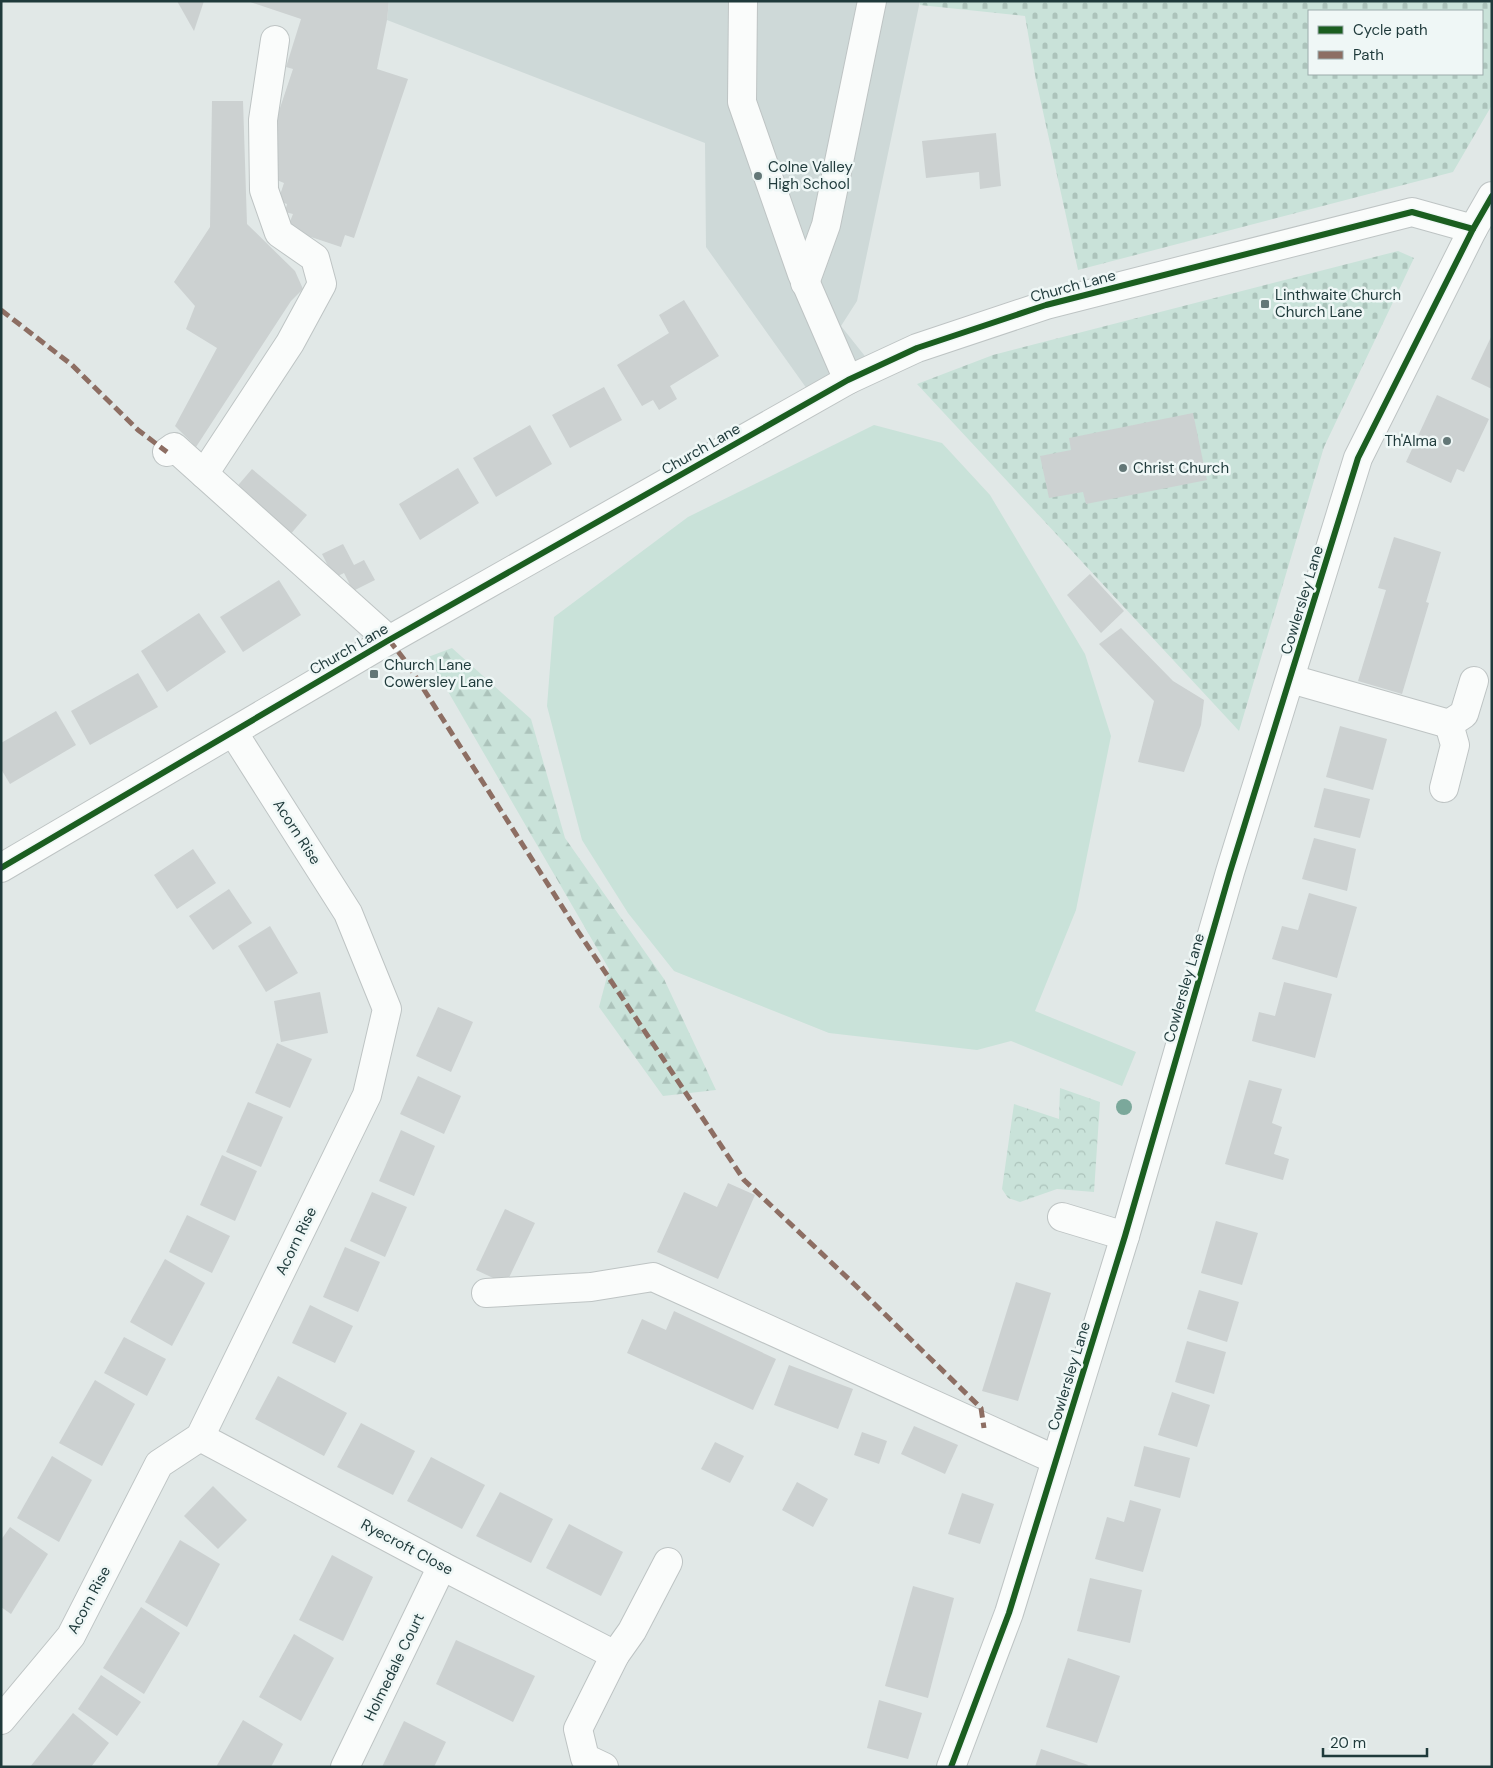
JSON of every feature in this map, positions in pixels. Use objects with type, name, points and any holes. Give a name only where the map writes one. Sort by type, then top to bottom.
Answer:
[{"type":"street","points":[[743,1],[742,102],[805,284],[848,380]]},
{"type":"street","points":[[805,284],[826,225],[872,1]]},
{"type":"street","points":[[204,474],[290,342],[322,284],[315,258],[279,233],[264,190],[263,120],[275,40]]},
{"type":"street","name":"Cowlersley Lane","points":[[951,1767],[1009,1613],[1125,1236],[1230,872],[1358,458],[1473,229],[1492,196]]},
{"type":"street","name":"Church Lane","points":[[1,868],[389,640],[848,380],[917,348],[1046,305],[1412,212],[1473,229]]},
{"type":"street","points":[[167,452],[174,447],[389,640]]},
{"type":"street","points":[[1291,679],[1450,724]]},
{"type":"street","points":[[1450,724],[1464,714],[1474,681]]},
{"type":"street","points":[[1444,788],[1455,745],[1450,724]]},
{"type":"street","name":"Acorn Rise","points":[[1,1720],[71,1636],[159,1464],[200,1437],[367,1095],[387,1009],[348,913],[233,732]]},
{"type":"street","points":[[1062,1217],[1125,1236]]},
{"type":"street","points":[[486,1293],[591,1286],[653,1277],[1056,1460]]},
{"type":"street","name":"Ryecroft Close","points":[[200,1437],[442,1566],[615,1655]]},
{"type":"street","points":[[604,1767],[585,1758],[578,1730],[615,1655],[632,1631],[668,1562]]},
{"type":"street","name":"Holmedale Court","points":[[345,1767],[442,1566]]},
{"type":"shaded area","name":"Colne Valley High School","points":[[389,1],[920,1],[857,301],[841,326],[868,360],[807,389],[706,247],[705,143],[387,20]]},
{"type":"green space","points":[[920,1],[1491,1],[1492,105],[1453,172],[1078,270],[1036,80],[1025,16],[920,5]]},
{"type":"green space","points":[[1398,251],[1414,258],[1324,447],[1239,731],[917,384],[993,355]]},
{"type":"green space","points":[[874,425],[942,443],[990,495],[1085,654],[1111,736],[1076,910],[1035,1011],[1136,1052],[1122,1086],[1011,1041],[977,1050],[829,1033],[674,971],[628,913],[582,840],[547,706],[554,617],[688,517]]},
{"type":"green space","points":[[452,648],[531,719],[565,838],[664,979],[716,1090],[663,1096],[599,1007],[609,969],[428,657]]},
{"type":"green space","points":[[1060,1088],[1100,1102],[1094,1192],[1057,1189],[1020,1202],[1008,1198],[1002,1189],[1014,1104],[1059,1119]]},
{"type":"building","points":[[177,1],[204,1],[194,31]]},
{"type":"building","points":[[247,1],[389,1],[377,69],[408,79],[354,238],[345,235],[341,247],[287,229],[293,214],[285,212],[287,204],[278,201],[284,183],[272,178],[274,126],[293,69],[286,67],[301,19]]},
{"type":"building","points":[[212,101],[243,101],[247,224],[295,271],[303,289],[291,301],[196,447],[175,426],[217,348],[186,329],[195,306],[174,282],[210,227]]},
{"type":"building","points":[[996,133],[1001,186],[980,189],[979,172],[926,178],[922,141]]},
{"type":"building","points":[[684,300],[719,356],[670,386],[677,399],[659,410],[653,400],[642,406],[617,365],[669,333],[659,315]]},
{"type":"building","points":[[1492,335],[1492,389],[1471,379]]},
{"type":"building","points":[[604,387],[622,420],[570,448],[552,415]]},
{"type":"building","name":"Th'Alma","points":[[1437,395],[1489,419],[1464,472],[1457,469],[1451,483],[1406,462]]},
{"type":"building","name":"Christ Church","points":[[1193,413],[1207,480],[1086,504],[1083,492],[1049,498],[1040,456],[1071,450],[1069,438]]},
{"type":"building","points":[[530,425],[552,464],[496,497],[473,458]]},
{"type":"building","points":[[458,468],[479,503],[420,540],[399,504]]},
{"type":"building","points":[[252,469],[307,515],[289,536],[234,490]]},
{"type":"building","points":[[1394,537],[1441,552],[1426,602],[1429,603],[1402,694],[1358,681],[1386,590],[1378,588]]},
{"type":"building","points":[[343,544],[354,565],[364,560],[375,580],[353,591],[344,573],[334,578],[322,554]]},
{"type":"building","points":[[1090,574],[1124,611],[1101,633],[1067,595]]},
{"type":"building","points":[[279,580],[301,615],[243,652],[220,617]]},
{"type":"building","points":[[199,613],[226,652],[167,692],[141,651]]},
{"type":"building","points":[[1121,628],[1173,681],[1204,700],[1201,725],[1184,772],[1138,762],[1154,701],[1099,644]]},
{"type":"building","points":[[138,673],[158,707],[90,745],[71,711]]},
{"type":"building","points":[[56,711],[76,745],[10,784],[1,769],[1,743]]},
{"type":"building","points":[[1340,726],[1387,739],[1373,790],[1326,777]]},
{"type":"building","points":[[1324,788],[1370,799],[1360,838],[1314,827]]},
{"type":"building","points":[[1314,838],[1356,849],[1347,891],[1302,879]]},
{"type":"building","points":[[193,849],[216,883],[177,909],[154,875]]},
{"type":"building","points":[[229,889],[252,923],[213,950],[189,916]]},
{"type":"building","points":[[1309,893],[1357,907],[1337,978],[1272,959],[1282,926],[1298,930]]},
{"type":"building","points":[[270,926],[298,973],[266,992],[238,946]]},
{"type":"building","points":[[1284,982],[1332,994],[1315,1058],[1252,1041],[1259,1012],[1275,1016]]},
{"type":"building","points":[[320,992],[328,1033],[281,1042],[274,1001]]},
{"type":"building","points":[[438,1007],[473,1022],[451,1072],[416,1056]]},
{"type":"building","points":[[277,1043],[312,1059],[290,1108],[255,1093]]},
{"type":"building","points":[[418,1076],[461,1096],[444,1134],[400,1114]]},
{"type":"building","points":[[1249,1080],[1282,1089],[1272,1123],[1282,1127],[1274,1154],[1289,1159],[1283,1180],[1225,1164]]},
{"type":"building","points":[[248,1102],[283,1117],[261,1167],[226,1152]]},
{"type":"building","points":[[401,1130],[435,1146],[414,1196],[379,1181]]},
{"type":"building","points":[[222,1155],[257,1171],[235,1221],[200,1205]]},
{"type":"building","points":[[728,1183],[755,1195],[718,1279],[657,1252],[684,1192],[717,1207]]},
{"type":"building","points":[[372,1192],[407,1207],[385,1257],[350,1241]]},
{"type":"building","points":[[505,1209],[535,1223],[506,1284],[476,1270]]},
{"type":"building","points":[[187,1215],[230,1236],[212,1273],[169,1252]]},
{"type":"building","points":[[1216,1221],[1258,1233],[1242,1285],[1201,1273]]},
{"type":"building","points":[[345,1247],[380,1262],[358,1312],[323,1297]]},
{"type":"building","points":[[165,1259],[205,1283],[172,1346],[130,1322]]},
{"type":"building","points":[[1016,1282],[1051,1293],[1018,1401],[982,1391]]},
{"type":"building","points":[[1199,1290],[1239,1302],[1227,1342],[1187,1329]]},
{"type":"building","points":[[310,1305],[353,1326],[335,1363],[292,1343]]},
{"type":"building","points":[[674,1311],[776,1359],[753,1410],[627,1353],[642,1319],[666,1330]]},
{"type":"building","points":[[124,1337],[166,1359],[147,1396],[104,1373]]},
{"type":"building","points":[[1187,1341],[1226,1352],[1214,1394],[1175,1382]]},
{"type":"building","points":[[789,1365],[853,1389],[838,1429],[774,1405]]},
{"type":"building","points":[[278,1376],[347,1413],[324,1456],[255,1419]]},
{"type":"building","points":[[95,1380],[135,1404],[102,1466],[59,1443]]},
{"type":"building","points":[[1172,1392],[1210,1405],[1197,1447],[1158,1435]]},
{"type":"building","points":[[361,1423],[415,1451],[393,1495],[337,1467]]},
{"type":"building","points":[[914,1426],[958,1445],[945,1474],[901,1454]]},
{"type":"building","points":[[862,1432],[887,1441],[879,1464],[854,1455]]},
{"type":"building","points":[[715,1442],[744,1456],[730,1483],[701,1469]]},
{"type":"building","points":[[1144,1446],[1190,1458],[1180,1498],[1134,1486]]},
{"type":"building","points":[[52,1456],[92,1480],[59,1542],[17,1518]]},
{"type":"building","points":[[431,1457],[485,1485],[462,1529],[407,1501]]},
{"type":"building","points":[[797,1482],[828,1499],[813,1527],[782,1510]]},
{"type":"building","points":[[213,1486],[247,1520],[218,1549],[184,1516]]},
{"type":"building","points":[[500,1492],[553,1519],[531,1563],[476,1536]]},
{"type":"building","points":[[962,1493],[994,1504],[980,1544],[948,1534]]},
{"type":"building","points":[[1130,1500],[1161,1509],[1143,1572],[1095,1559],[1107,1517],[1124,1522]]},
{"type":"building","points":[[569,1524],[623,1552],[601,1596],[546,1568]]},
{"type":"building","points":[[10,1527],[48,1554],[11,1614],[1,1607],[1,1540]]},
{"type":"building","points":[[180,1540],[220,1564],[187,1627],[145,1602]]},
{"type":"building","points":[[332,1555],[373,1577],[343,1641],[299,1620]]},
{"type":"building","points":[[1090,1578],[1142,1590],[1130,1643],[1077,1631]]},
{"type":"building","points":[[913,1586],[954,1598],[928,1698],[885,1686]]},
{"type":"building","points":[[141,1607],[180,1633],[144,1694],[103,1668]]},
{"type":"building","points":[[294,1634],[334,1658],[301,1721],[259,1697]]},
{"type":"building","points":[[456,1640],[535,1676],[513,1722],[436,1684]]},
{"type":"building","points":[[1068,1658],[1120,1676],[1097,1743],[1046,1727]]},
{"type":"building","points":[[101,1675],[141,1702],[117,1736],[78,1709]]},
{"type":"building","points":[[879,1700],[922,1713],[908,1759],[867,1748]]},
{"type":"building","points":[[73,1713],[109,1743],[91,1767],[30,1767]]},
{"type":"building","points":[[243,1720],[283,1744],[271,1767],[216,1767]]},
{"type":"building","points":[[404,1721],[446,1742],[434,1767],[382,1767]]},
{"type":"building","points":[[1041,1749],[1088,1765],[1087,1767],[1035,1767]]},
{"type":"marked path","points":[[1,310],[72,365],[138,430],[167,452]]},
{"type":"marked path","points":[[389,640],[407,663],[577,930],[744,1180],[981,1408],[984,1428]]},
{"type":"cycle path","points":[[951,1767],[1009,1613],[1125,1236],[1230,872],[1358,458],[1473,229],[1492,196]]},
{"type":"cycle path","points":[[1,868],[389,640],[848,380],[917,348],[1046,305],[1412,212],[1473,229]]},
{"type":"place","name":"Colne Valley High School","points":[[758,176]]},
{"type":"place","name":"Linthwaite Church Church Lane","points":[[1265,304]]},
{"type":"place","name":"Th'Alma","points":[[1447,441]]},
{"type":"place","name":"Christ Church","points":[[1123,468]]},
{"type":"place","name":"Church Lane Cowersley Lane","points":[[374,674]]}]
